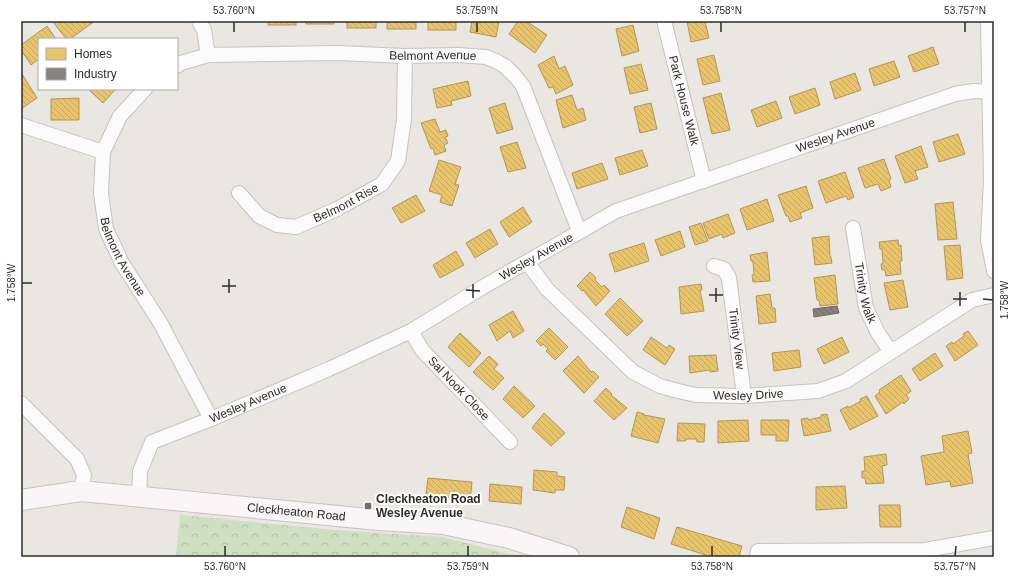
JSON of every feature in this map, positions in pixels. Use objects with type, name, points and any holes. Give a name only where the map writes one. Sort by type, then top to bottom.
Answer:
[{"type":"street","points":[[199,21],[204,30],[208,55]]},
{"type":"street","name":"Park House Walk","points":[[664,21],[704,181]]},
{"type":"street","points":[[988,21],[992,92],[992,180],[988,240],[994,271]]},
{"type":"street","name":"Belmont Avenue","points":[[178,65],[208,55],[338,53],[406,56],[458,55],[486,57],[496,61],[516,76],[523,86],[579,232]]},
{"type":"street","name":"Belmont Rise","points":[[239,193],[259,216],[277,225],[296,226],[337,209],[382,184],[398,161],[404,119],[406,56]]},
{"type":"street","name":"Belmont Avenue","points":[[144,90],[120,116],[103,152],[101,193],[106,228],[122,263],[161,324],[211,419]]},
{"type":"street","name":"Wesley Avenue","points":[[139,496],[140,471],[152,442],[211,419],[411,331],[616,211],[955,94],[974,91],[992,92]]},
{"type":"street","points":[[21,125],[103,152]]},
{"type":"street","name":"Trinity Walk","points":[[853,228],[866,308],[878,333],[891,352]]},
{"type":"street","name":"Wesley Drive","points":[[527,262],[547,289],[633,372],[660,386],[696,395],[744,396],[818,390],[846,381],[972,300],[994,295]]},
{"type":"street","name":"Trinity View","points":[[714,266],[724,269],[728,278],[744,396]]},
{"type":"street","name":"Sal Nook Close","points":[[411,331],[422,350],[510,442]]},
{"type":"street","points":[[21,403],[77,459],[84,475],[81,491]]},
{"type":"street","name":"Cleckheaton Road","points":[[21,500],[81,491],[379,520],[443,524],[509,538],[569,557]]},
{"type":"street","points":[[757,557],[758,551],[925,550],[994,538]]},
{"type":"green space","points":[[180,515],[335,530],[442,537],[521,557],[176,557]]},
{"type":"building: Homes","points":[[57,21],[95,21],[71,38],[65,38],[54,23]]},
{"type":"building: Homes","points":[[268,21],[296,21],[296,25],[268,25]]},
{"type":"building: Homes","points":[[306,21],[334,21],[334,24],[306,24]]},
{"type":"building: Homes","points":[[347,21],[376,21],[376,28],[347,28]]},
{"type":"building: Homes","points":[[387,21],[416,21],[416,29],[387,29]]},
{"type":"building: Homes","points":[[428,21],[456,21],[456,30],[428,30]]},
{"type":"building: Homes","points":[[472,21],[499,21],[496,37],[470,32]]},
{"type":"building: Homes","points":[[518,21],[526,21],[547,35],[535,53],[509,34]]},
{"type":"building: Homes","points":[[687,21],[705,21],[709,38],[691,42]]},
{"type":"building: Homes","points":[[633,25],[639,51],[622,56],[616,29]]},
{"type":"building: Homes","points":[[47,26],[55,38],[38,38],[38,60],[31,65],[21,50],[21,45]]},
{"type":"building: Homes","points":[[933,47],[939,64],[914,72],[908,56]]},
{"type":"building: Homes","points":[[714,55],[720,81],[703,85],[697,59]]},
{"type":"building: Homes","points":[[554,56],[559,69],[565,66],[573,85],[556,94],[553,87],[549,88],[538,65]]},
{"type":"building: Homes","points":[[894,61],[900,77],[874,86],[869,69]]},
{"type":"building: Homes","points":[[641,64],[648,90],[630,94],[624,68]]},
{"type":"building: Homes","points":[[855,73],[861,90],[835,99],[830,82]]},
{"type":"building: Homes","points":[[22,74],[37,98],[21,109],[21,75]]},
{"type":"building: Homes","points":[[468,81],[471,96],[451,101],[452,105],[437,108],[433,89]]},
{"type":"building: Homes","points":[[815,88],[820,105],[795,114],[789,97]]},
{"type":"building: Homes","points":[[89,90],[115,90],[103,103]]},
{"type":"building: Homes","points":[[721,93],[730,130],[712,134],[703,98]]},
{"type":"building: Homes","points":[[572,95],[577,110],[583,108],[586,120],[563,128],[556,100]]},
{"type":"building: Homes","points":[[79,98],[79,120],[51,120],[51,99]]},
{"type":"building: Homes","points":[[776,101],[782,118],[757,127],[751,110]]},
{"type":"building: Homes","points":[[505,103],[513,129],[497,134],[489,108]]},
{"type":"building: Homes","points":[[651,103],[657,129],[640,133],[634,107]]},
{"type":"building: Homes","points":[[435,119],[440,132],[446,130],[448,136],[445,137],[448,143],[444,145],[446,151],[435,155],[433,148],[431,149],[421,123]]},
{"type":"building: Homes","points":[[958,134],[965,154],[939,162],[933,142]]},
{"type":"building: Homes","points":[[517,142],[526,168],[508,172],[500,147]]},
{"type":"building: Homes","points":[[921,146],[928,167],[915,171],[918,179],[905,183],[895,156]]},
{"type":"building: Homes","points":[[642,150],[648,166],[620,175],[615,158]]},
{"type":"building: Homes","points":[[884,159],[891,179],[889,180],[891,187],[881,191],[878,184],[865,188],[858,168]]},
{"type":"building: Homes","points":[[439,160],[461,167],[455,184],[459,185],[452,206],[440,202],[442,195],[429,191]]},
{"type":"building: Homes","points":[[602,163],[608,179],[577,189],[572,173]]},
{"type":"building: Homes","points":[[845,172],[854,197],[848,200],[846,196],[826,203],[818,181]]},
{"type":"building: Homes","points":[[806,186],[813,208],[800,213],[802,218],[790,222],[788,216],[786,216],[778,195]]},
{"type":"building: Homes","points":[[416,195],[425,211],[401,223],[392,208]]},
{"type":"building: Homes","points":[[767,199],[774,221],[747,230],[740,209]]},
{"type":"building: Homes","points":[[953,202],[957,239],[938,240],[935,204]]},
{"type":"building: Homes","points":[[523,207],[532,222],[509,237],[500,222]]},
{"type":"building: Homes","points":[[728,214],[735,233],[723,238],[722,234],[709,239],[703,223]]},
{"type":"building: Homes","points":[[701,223],[708,241],[695,245],[689,227]]},
{"type":"building: Homes","points":[[490,229],[498,244],[475,258],[466,243]]},
{"type":"building: Homes","points":[[680,231],[685,247],[661,256],[655,240]]},
{"type":"building: Homes","points":[[829,236],[830,256],[832,263],[815,265],[812,238]]},
{"type":"building: Homes","points":[[898,240],[899,246],[901,245],[901,274],[886,276],[885,270],[882,270],[882,249],[880,249],[879,242]]},
{"type":"building: Homes","points":[[644,243],[649,261],[615,272],[609,254]]},
{"type":"building: Homes","points":[[960,245],[963,278],[947,280],[944,246]]},
{"type":"building: Homes","points":[[456,251],[464,265],[440,278],[433,265]]},
{"type":"building: Homes","points":[[767,252],[770,281],[753,282],[753,261],[751,261],[750,255]]},
{"type":"building: Homes","points":[[590,272],[602,287],[604,285],[610,291],[596,306],[583,290],[582,291],[577,286]]},
{"type":"building: Homes","points":[[835,275],[838,304],[820,306],[819,300],[817,300],[814,278]]},
{"type":"building: Homes","points":[[903,280],[908,307],[890,310],[884,283]]},
{"type":"building: Homes","points":[[701,284],[702,290],[700,290],[704,311],[681,314],[679,287]]},
{"type":"building: Homes","points":[[770,294],[772,308],[775,308],[776,322],[759,324],[756,296]]},
{"type":"building: Homes","points":[[620,298],[643,321],[627,336],[605,314]]},
{"type":"building: Homes","points":[[513,311],[524,331],[513,338],[510,331],[497,341],[489,325]]},
{"type":"building: Homes","points":[[549,328],[568,347],[555,360],[546,351],[548,349],[543,344],[541,346],[536,341]]},
{"type":"building: Homes","points":[[968,331],[978,345],[955,361],[946,346],[952,342],[953,344]]},
{"type":"building: Homes","points":[[460,333],[481,353],[469,367],[448,347]]},
{"type":"building: Homes","points":[[651,337],[667,348],[669,345],[675,349],[665,365],[643,350]]},
{"type":"building: Homes","points":[[842,337],[849,352],[824,364],[817,349]]},
{"type":"building: Homes","points":[[799,350],[801,367],[774,371],[772,353]]},
{"type":"building: Homes","points":[[935,353],[943,366],[920,381],[912,369]]},
{"type":"building: Homes","points":[[716,355],[718,371],[710,372],[710,370],[690,373],[689,356]]},
{"type":"building: Homes","points":[[489,356],[498,364],[494,369],[504,378],[493,390],[473,372]]},
{"type":"building: Homes","points":[[578,356],[591,372],[593,371],[599,377],[584,393],[563,371]]},
{"type":"building: Homes","points":[[901,375],[911,391],[906,395],[909,399],[904,404],[903,402],[886,414],[875,396],[880,392],[879,390]]},
{"type":"building: Homes","points":[[514,386],[535,406],[523,418],[503,399]]},
{"type":"building: Homes","points":[[606,388],[612,394],[611,395],[627,408],[614,420],[594,401]]},
{"type":"building: Homes","points":[[867,396],[878,416],[850,430],[840,410],[848,406],[848,408],[861,401],[860,399]]},
{"type":"building: Homes","points":[[637,412],[644,415],[665,419],[658,443],[631,436]]},
{"type":"building: Homes","points":[[544,413],[565,433],[551,446],[532,428]]},
{"type":"building: Homes","points":[[827,414],[831,431],[804,436],[801,419],[808,418],[808,420]]},
{"type":"building: Homes","points":[[748,420],[749,441],[718,443],[718,421]]},
{"type":"building: Homes","points":[[761,420],[789,420],[788,441],[776,441],[776,435],[761,435]]},
{"type":"building: Homes","points":[[678,423],[705,424],[704,442],[697,442],[696,439],[677,441]]},
{"type":"building: Homes","points":[[968,431],[972,453],[968,454],[973,483],[951,487],[950,481],[926,485],[921,456],[944,452],[942,436]]},
{"type":"building: Homes","points":[[886,454],[887,465],[882,466],[884,483],[866,484],[865,478],[862,478],[862,471],[865,471],[864,457]]},
{"type":"building: Homes","points":[[534,470],[557,472],[557,476],[565,477],[564,490],[555,490],[555,493],[533,490]]},
{"type":"building: Homes","points":[[428,478],[472,482],[470,500],[426,494]]},
{"type":"building: Homes","points":[[490,484],[522,487],[521,504],[489,501]]},
{"type":"building: Homes","points":[[845,486],[847,508],[816,510],[816,487]]},
{"type":"building: Homes","points":[[879,505],[900,505],[901,527],[880,527]]},
{"type":"building: Homes","points":[[627,507],[660,518],[654,539],[621,527]]},
{"type":"building: Homes","points":[[677,527],[742,546],[739,557],[712,557],[671,544]]},
{"type":"building: Industry","points":[[837,306],[839,313],[814,317],[813,309]]},
{"type":"place","name":"Cleckheaton Road Wesley Avenue","points":[[368,506]]}]
